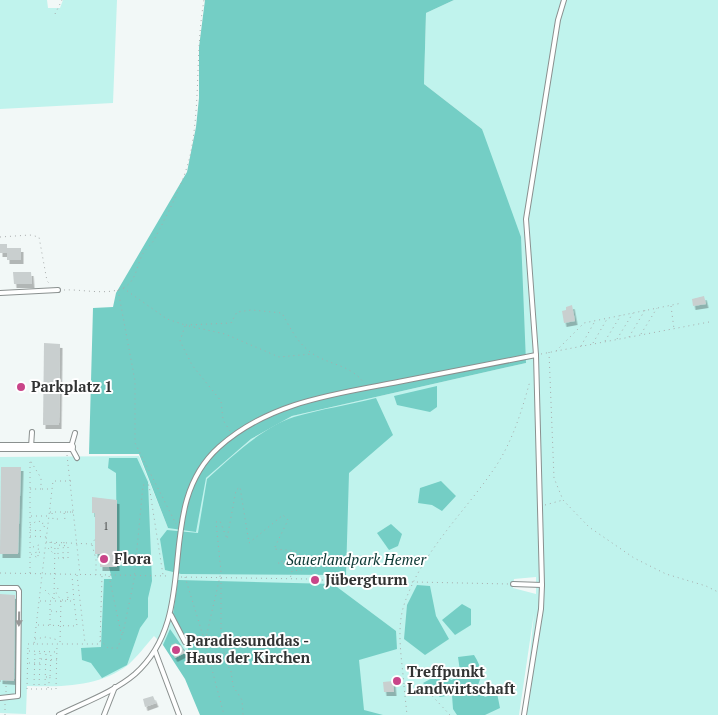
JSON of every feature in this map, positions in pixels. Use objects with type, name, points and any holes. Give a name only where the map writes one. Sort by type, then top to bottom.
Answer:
[{"type":"street","points":[[0,447],[68,447]]},
{"type":"lane","points":[[524,715],[541,609],[542,584],[536,354],[527,208],[558,20],[564,0]]},
{"type":"lane","points":[[0,293],[58,290]]},
{"type":"lane","points":[[59,715],[115,687],[135,674],[156,651],[171,615],[182,525],[189,489],[200,466],[233,435],[284,408],[324,396],[536,354]]},
{"type":"lane","points":[[31,447],[32,432]]},
{"type":"lane","points":[[75,433],[68,447],[77,458]]},
{"type":"lane","points":[[513,584],[542,584]]},
{"type":"lane","points":[[0,588],[17,588],[19,591],[18,696],[0,698]]},
{"type":"lane","points":[[171,615],[185,642]]},
{"type":"lane","points":[[156,651],[179,715]]},
{"type":"lane","points":[[104,715],[115,687]]},
{"type":"path","points":[[55,14],[62,0]]},
{"type":"path","points":[[0,237],[30,235],[39,237],[47,281],[58,290],[118,290],[123,288],[135,276],[143,253],[153,240],[177,192],[187,165],[196,116],[198,42],[204,0]]},
{"type":"path","points":[[123,288],[167,319],[224,334],[279,357],[312,354]]},
{"type":"path","points":[[118,290],[134,381],[135,443],[172,519]]},
{"type":"path","points":[[556,351],[580,326],[608,317],[682,303]]},
{"type":"path","points":[[671,305],[674,328]]},
{"type":"path","points":[[641,335],[657,308]]},
{"type":"path","points":[[186,325],[231,323],[238,312],[252,310],[282,314],[294,336],[312,354],[352,371],[368,388]]},
{"type":"path","points":[[628,337],[645,310]]},
{"type":"path","points":[[616,339],[633,312]]},
{"type":"path","points":[[604,342],[621,315]]},
{"type":"path","points":[[592,344],[608,317]]},
{"type":"path","points":[[580,346],[596,320]]},
{"type":"path","points":[[536,354],[709,322]]},
{"type":"path","points":[[186,325],[180,340],[192,366],[221,401],[225,426],[233,435]]},
{"type":"path","points":[[549,352],[554,478],[562,500],[589,527],[634,558],[666,574],[706,586],[718,592]]},
{"type":"path","points":[[407,715],[401,617],[414,581],[504,452],[519,417],[531,380]]},
{"type":"path","points":[[68,447],[85,644]]},
{"type":"path","points":[[30,574],[30,460],[41,478],[41,489]]},
{"type":"path","points":[[34,644],[50,512],[51,489],[53,481],[71,481]]},
{"type":"path","points":[[100,639],[108,648],[118,648],[135,576],[143,486],[149,485],[164,576]]},
{"type":"path","points":[[205,642],[221,572],[216,522],[220,521],[227,539],[237,488],[240,487],[249,542],[280,515],[283,515],[288,520],[274,549],[298,551],[300,554],[278,563],[316,565],[316,568],[292,572],[290,579]]},
{"type":"path","points":[[30,489],[51,489]]},
{"type":"path","points":[[540,506],[562,500]]},
{"type":"path","points":[[50,512],[74,512]]},
{"type":"path","points":[[50,512],[53,519],[58,519]]},
{"type":"path","points":[[64,512],[65,520]]},
{"type":"path","points":[[31,516],[49,516]]},
{"type":"path","points":[[30,525],[37,521],[43,522],[40,532],[30,530]]},
{"type":"path","points":[[42,526],[48,527]]},
{"type":"path","points":[[30,536],[46,536]]},
{"type":"path","points":[[46,542],[92,544],[95,539]]},
{"type":"path","points":[[50,542],[55,554],[54,600]]},
{"type":"path","points":[[53,551],[55,542]]},
{"type":"path","points":[[63,558],[64,542]]},
{"type":"path","points":[[92,544],[96,559],[96,575]]},
{"type":"path","points":[[30,547],[39,545],[38,558],[31,554]]},
{"type":"path","points":[[58,545],[68,546],[68,558],[58,558],[58,551],[58,545]]},
{"type":"path","points":[[33,547],[37,552]]},
{"type":"path","points":[[48,548],[58,551]]},
{"type":"path","points":[[31,554],[37,552],[44,554]]},
{"type":"path","points":[[96,559],[100,558]]},
{"type":"path","points":[[0,573],[156,576]]},
{"type":"path","points":[[36,625],[77,626],[72,574]]},
{"type":"path","points":[[189,577],[309,579],[314,574],[321,580],[513,584]]},
{"type":"path","points":[[57,644],[56,689],[27,689],[28,644],[57,644],[60,644],[85,644],[100,644],[102,575]]},
{"type":"path","points":[[109,575],[122,634]]},
{"type":"path","points":[[185,577],[205,642],[224,715]]},
{"type":"path","points":[[219,578],[221,632],[226,663],[232,671],[233,686],[242,700],[243,715]]},
{"type":"path","points":[[58,588],[56,593],[61,601],[60,644]]},
{"type":"path","points":[[45,590],[54,600]]},
{"type":"path","points":[[68,592],[68,600]]},
{"type":"path","points":[[39,601],[74,600]]},
{"type":"path","points":[[50,601],[50,625]]},
{"type":"path","points":[[50,611],[60,612]]},
{"type":"path","points":[[35,639],[46,637],[60,640]]},
{"type":"path","points":[[28,651],[57,652]]},
{"type":"path","points":[[34,685],[35,651]]},
{"type":"path","points":[[45,685],[46,651]]},
{"type":"path","points":[[40,652],[40,685]]},
{"type":"path","points":[[46,677],[50,678],[51,652]]},
{"type":"path","points":[[40,659],[56,660]]},
{"type":"path","points":[[28,663],[40,663]]},
{"type":"path","points":[[50,671],[56,671]]},
{"type":"path","points":[[39,672],[46,672]]},
{"type":"path","points":[[48,689],[50,677]]},
{"type":"path","points":[[0,681],[6,681],[6,691]]},
{"type":"path","points":[[404,685],[422,685],[450,715]]},
{"type":"path","points":[[5,704],[5,715]]},
{"type":"green space","points":[[0,0],[47,0],[48,8],[60,8],[63,0],[117,0],[113,103],[0,109]]},
{"type":"green space","name":"Sauerlandpark Hemer","points":[[454,0],[718,0],[718,715],[524,715],[534,613],[519,715],[206,715],[187,668],[154,636],[128,665],[105,678],[66,686],[27,686],[26,714],[0,713],[0,457],[139,456],[168,528],[206,478],[251,439],[292,416],[526,363],[482,129],[424,84],[426,13]],"holes":[[[536,577],[536,594],[513,588],[514,579]]]},
{"type":"shaded area","points":[[205,0],[454,0],[426,13],[424,84],[482,129],[521,237],[526,363],[292,416],[251,439],[206,478],[196,532],[168,528],[139,454],[89,454],[93,308],[113,307],[116,293],[187,172],[196,127],[199,98],[199,47]]},
{"type":"shaded area","points":[[437,386],[437,407],[430,412],[397,405],[394,396]]},
{"type":"shaded area","points":[[376,398],[393,435],[349,473],[346,575],[181,574],[165,570],[160,539],[167,530],[198,533],[207,479],[259,435],[294,417]]},
{"type":"shaded area","points":[[109,458],[137,458],[148,482],[152,581],[148,598],[148,617],[140,628],[127,665],[102,678],[91,663],[82,660],[81,648],[101,647],[104,579],[112,579],[109,567],[117,566],[116,473],[108,468]]},
{"type":"shaded area","points":[[441,481],[456,496],[442,511],[432,505],[418,503],[420,488]]},
{"type":"shaded area","points":[[391,524],[402,534],[398,546],[389,550],[377,533]]},
{"type":"shaded area","points":[[178,580],[333,584],[396,631],[397,649],[359,660],[364,710],[383,715],[200,715],[185,679],[163,645],[170,629],[188,655],[188,643],[173,614]]},
{"type":"shaded area","points":[[417,585],[430,586],[436,616],[449,639],[425,655],[404,639],[407,605]]},
{"type":"shaded area","points":[[462,604],[471,609],[471,625],[455,635],[442,620]]},
{"type":"shaded area","points":[[474,655],[481,672],[476,689],[485,697],[497,693],[500,708],[485,715],[457,715],[453,709],[452,695],[440,697],[423,683],[438,675],[452,680],[460,671],[458,657]]},
{"type":"building","points":[[0,244],[7,244],[7,248],[21,248],[21,260],[7,260],[7,253],[0,253]]},
{"type":"building","points":[[13,272],[31,272],[32,284],[14,284]]},
{"type":"building","points":[[704,296],[706,304],[693,306],[692,299]]},
{"type":"building","points":[[572,305],[575,321],[564,323],[562,311]]},
{"type":"building","points":[[44,343],[60,344],[59,425],[43,425]]},
{"type":"building","points":[[1,467],[21,467],[18,554],[0,554]]},
{"type":"building","points":[[92,497],[117,500],[117,567],[100,567],[100,554],[95,554],[95,513],[92,513]]},
{"type":"building","points":[[0,594],[15,595],[14,681],[0,680]]},
{"type":"building","points":[[176,643],[178,646],[181,645],[185,653],[175,658],[170,650],[173,649],[171,645]]},
{"type":"building","points":[[393,681],[394,692],[384,692],[383,682]]},
{"type":"building","points":[[153,696],[156,703],[145,707],[143,699]]},
{"type":"place","name":"Parkplatz 1","points":[[21,387]]},
{"type":"place","name":"Flora","points":[[104,559]]},
{"type":"place","name":"Jübergturm","points":[[315,580]]},
{"type":"place","name":"Paradiesunddas - Haus der Kirchen","points":[[176,650]]},
{"type":"place","name":"Treffpunkt Landwirtschaft","points":[[397,681]]}]
